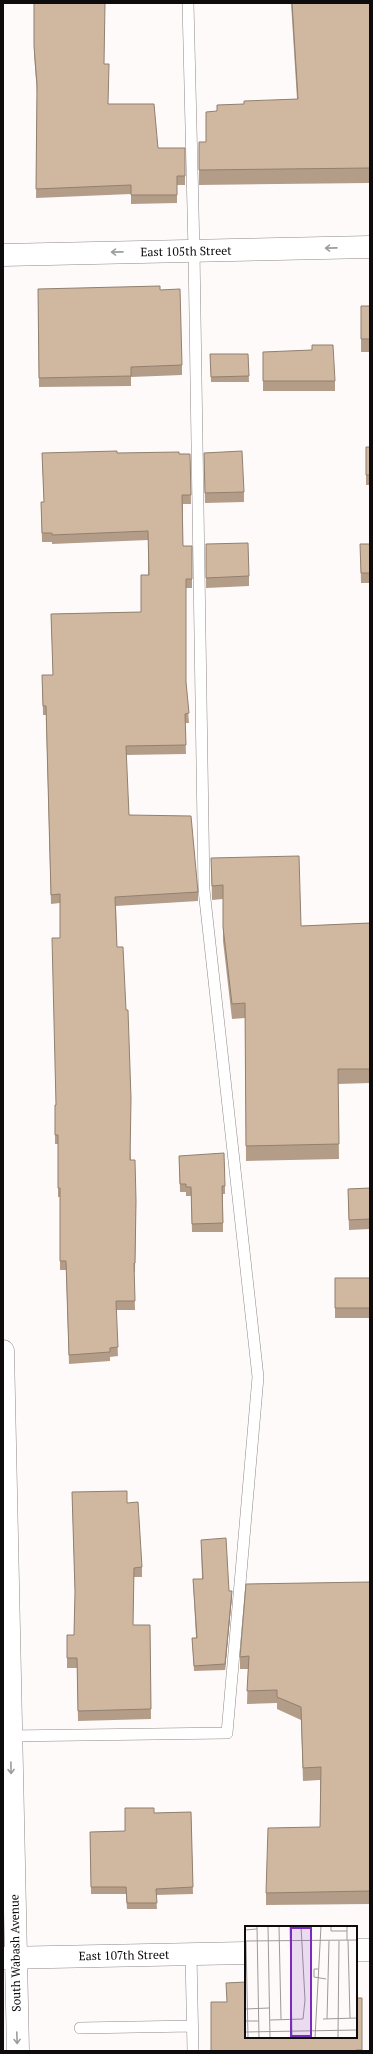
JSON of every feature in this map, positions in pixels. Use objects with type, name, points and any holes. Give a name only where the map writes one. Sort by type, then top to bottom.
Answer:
[{"type":"street","name":"East 105th Street","points":[[3,255],[370,247]]},
{"type":"street","name":"South Wabash Avenue","points":[[3,1351],[9,1958],[18,2051]]},
{"type":"street","points":[[357,1950],[370,1950]]},
{"type":"street","name":"East 107th Street","points":[[9,1958],[245,1953]]},
{"type":"lane","points":[[7,1736],[227,1733],[258,1377],[204,890],[194,251],[188,3]]},
{"type":"lane","points":[[191,1954],[193,2051]]},
{"type":"lane","points":[[80,2028],[193,2026]]},
{"type":"building","points":[[34,3],[105,3],[104,64],[109,64],[108,104],[154,104],[158,148],[185,148],[185,176],[177,176],[177,195],[131,195],[131,185],[36,189],[37,85],[34,46]]},
{"type":"building","points":[[292,3],[370,3],[370,168],[199,170],[199,142],[206,142],[206,112],[217,111],[217,105],[244,104],[244,101],[298,99]]},
{"type":"building","points":[[160,286],[160,290],[180,289],[182,365],[131,367],[131,376],[39,378],[38,289]]},
{"type":"building","points":[[361,306],[370,306],[370,339],[361,339]]},
{"type":"building","points":[[312,345],[333,345],[335,381],[263,381],[263,352],[312,350]]},
{"type":"building","points":[[210,354],[248,354],[249,376],[211,377]]},
{"type":"building","points":[[366,447],[370,447],[370,475],[366,475]]},
{"type":"building","points":[[117,451],[117,453],[179,452],[179,454],[190,454],[191,495],[182,495],[183,546],[192,546],[192,579],[186,579],[186,682],[189,713],[185,714],[186,745],[126,746],[129,815],[191,816],[198,892],[115,897],[117,947],[123,947],[126,1010],[128,1010],[131,1098],[130,1160],[135,1160],[136,1201],[134,1263],[135,1301],[116,1301],[118,1347],[110,1348],[110,1352],[69,1355],[66,1261],[60,1261],[58,1135],[55,1135],[56,1105],[52,938],[60,938],[60,894],[51,895],[46,706],[43,706],[42,675],[53,675],[51,614],[141,612],[141,575],[149,575],[148,531],[52,535],[52,533],[42,533],[41,502],[44,502],[42,453]]},
{"type":"building","points":[[242,451],[244,492],[205,493],[204,453]]},
{"type":"building","points":[[248,543],[249,576],[206,578],[206,544]]},
{"type":"building","points":[[360,544],[370,544],[370,573],[361,573]]},
{"type":"building","points":[[299,856],[301,926],[370,923],[370,1069],[338,1069],[339,1144],[246,1146],[245,1003],[232,1004],[223,927],[223,885],[212,886],[211,858]]},
{"type":"building","points":[[224,1153],[225,1186],[222,1186],[223,1223],[192,1224],[191,1187],[186,1187],[186,1184],[180,1184],[179,1156]]},
{"type":"building","points":[[370,1188],[370,1219],[349,1220],[348,1189]]},
{"type":"building","points":[[335,1278],[370,1278],[370,1308],[335,1308]]},
{"type":"building","points":[[127,1491],[127,1503],[138,1502],[142,1567],[134,1568],[133,1625],[150,1625],[151,1709],[78,1711],[77,1658],[67,1658],[67,1635],[74,1635],[75,1591],[72,1492]]},
{"type":"building","points":[[226,1538],[229,1591],[232,1591],[225,1664],[194,1666],[192,1638],[197,1638],[193,1579],[203,1579],[201,1540]]},
{"type":"building","points":[[370,1582],[370,1891],[266,1893],[268,1828],[320,1827],[321,1767],[303,1768],[301,1707],[277,1697],[277,1690],[247,1691],[249,1656],[240,1657],[246,1584]]},
{"type":"building","points":[[125,1808],[154,1808],[154,1813],[191,1812],[193,1887],[156,1889],[157,1903],[127,1903],[126,1887],[91,1887],[90,1832],[125,1831]]},
{"type":"building","points":[[245,1982],[245,2038],[357,2038],[357,1998],[362,1998],[362,2050],[211,2051],[211,2002],[227,2002],[226,1983]]}]
